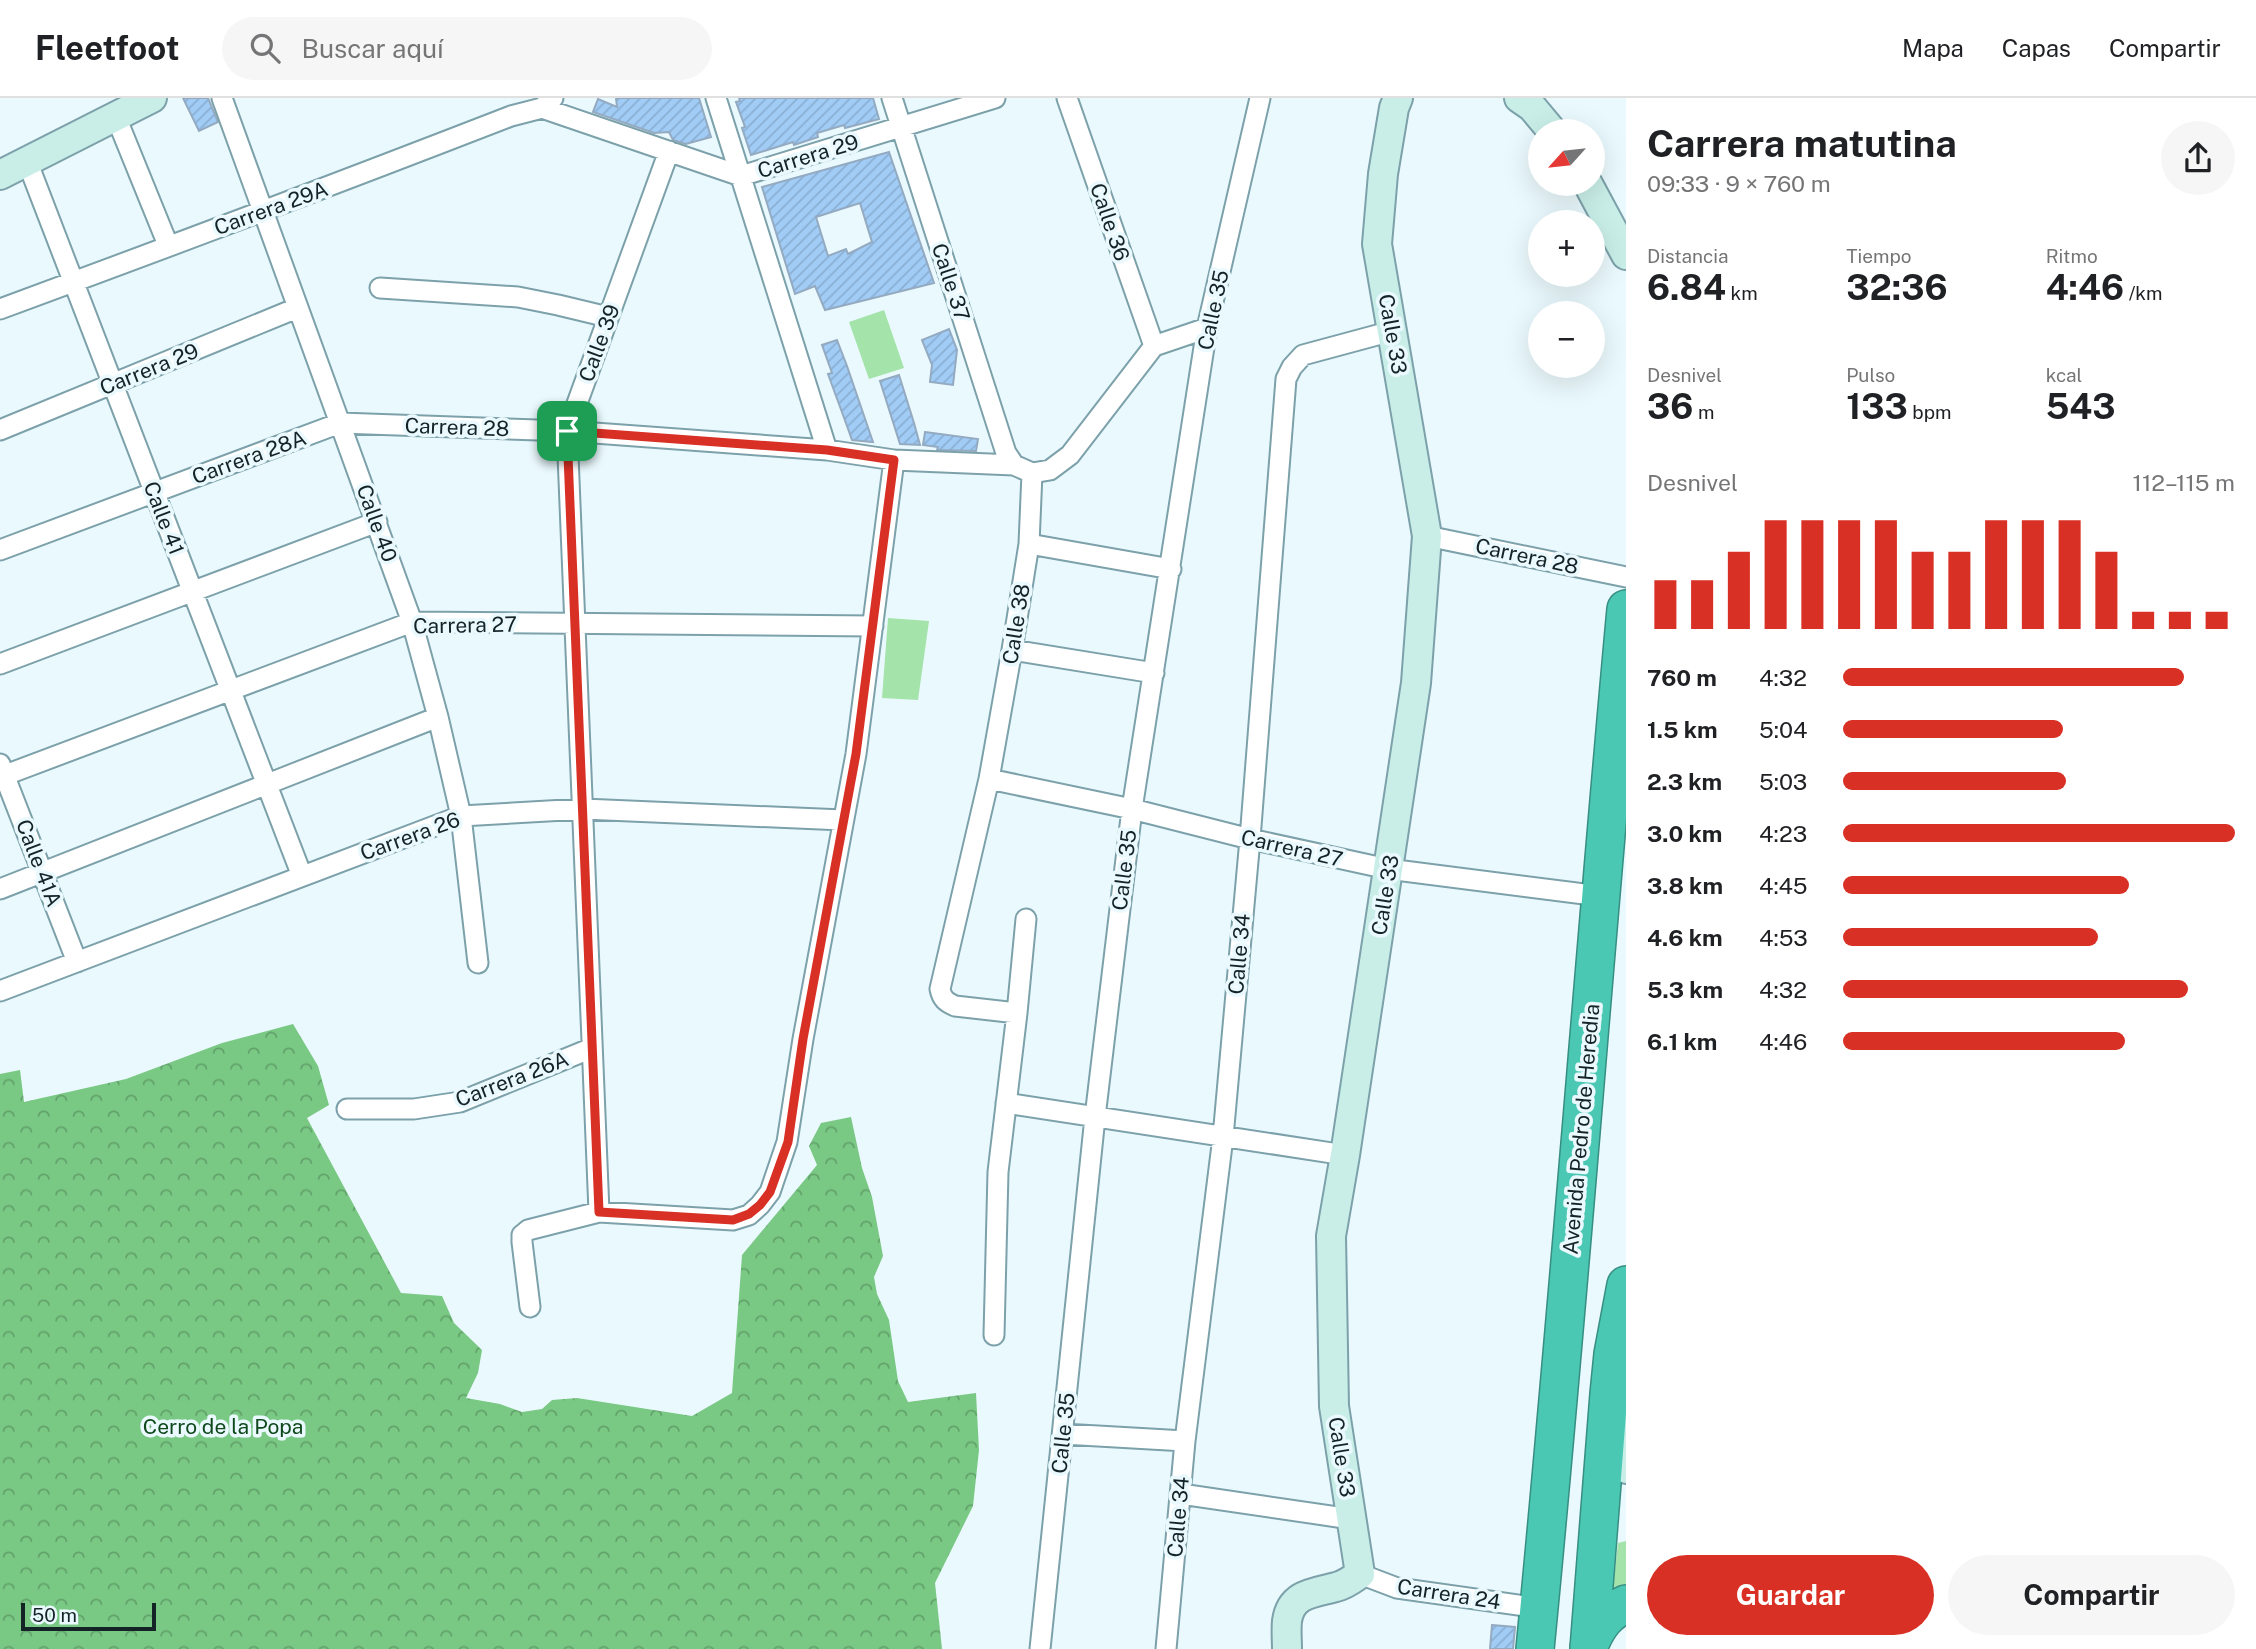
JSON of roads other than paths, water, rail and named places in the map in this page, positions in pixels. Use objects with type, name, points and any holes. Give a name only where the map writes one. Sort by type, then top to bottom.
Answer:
[{"type":"highway","name":"Avenida Pedro de Heredia","points":[[1535,1649],[1567,1310],[1626,609]]},
{"type":"highway","points":[[1589,1647],[1617,1395],[1613,1354],[1626,1285]]},
{"type":"highway","points":[[1589,1647],[1595,1631],[1604,1619],[1612,1611],[1626,1604]]},
{"type":"street","points":[[0,175],[152,98]]},
{"type":"street","name":"Calle 40","points":[[222,98],[412,622],[461,816],[478,963]]},
{"type":"street","points":[[716,98],[827,450]]},
{"type":"street","name":"Calle 37","points":[[892,98],[1006,453],[1023,469]]},
{"type":"street","name":"Carrera 29","points":[[548,103],[668,151],[741,176],[995,98]]},
{"type":"street","name":"Calle 36","points":[[1067,98],[1154,345]]},
{"type":"street","name":"Calle 35","points":[[1040,1649],[1095,1117],[1132,809],[1207,328],[1260,98]]},
{"type":"street","name":"Calle 33","points":[[1360,1574],[1334,1406],[1331,1236],[1416,683],[1427,536],[1377,244],[1383,174],[1398,98]]},
{"type":"street","points":[[1526,101],[1542,119]]},
{"type":"street","name":"Carrera 29A","points":[[0,309],[548,103]]},
{"type":"street","points":[[116,117],[168,245]]},
{"type":"street","name":"Calle 39","points":[[599,1212],[567,431],[668,151]]},
{"type":"street","name":"Calle 41","points":[[27,161],[302,876]]},
{"type":"street","points":[[1594,196],[1626,255]]},
{"type":"street","points":[[380,288],[517,298],[558,304],[608,317]]},
{"type":"street","name":"Carrera 29","points":[[0,429],[297,308]]},
{"type":"street","points":[[1023,469],[1050,470],[1070,455],[1154,345],[1207,328]]},
{"type":"street","name":"Calle 34","points":[[1166,1649],[1185,1441],[1223,1136],[1250,839],[1286,379],[1303,355],[1392,331]]},
{"type":"street","name":"Carrera 28","points":[[340,423],[567,431],[827,450],[894,460],[1023,469]]},
{"type":"street","name":"Carrera 28A","points":[[0,550],[340,423]]},
{"type":"street","points":[[530,1307],[522,1242],[522,1235],[528,1230],[599,1212],[733,1220],[749,1214],[770,1192],[788,1142],[803,1039],[856,754],[894,460]]},
{"type":"street","name":"Calle 38","points":[[1017,1013],[955,1006],[947,1003],[940,989],[989,779],[1029,544],[1023,469]]},
{"type":"street","points":[[0,664],[377,522]]},
{"type":"street","name":"Carrera 28","points":[[1427,536],[1626,577]]},
{"type":"street","points":[[1029,544],[1171,569]]},
{"type":"street","name":"Carrera 27","points":[[2,772],[412,622],[873,626]]},
{"type":"street","points":[[1012,650],[1154,673]]},
{"type":"street","points":[[0,890],[438,717]]},
{"type":"street","name":"Calle 41A","points":[[2,772],[77,962]]},
{"type":"street","name":"Carrera 27","points":[[989,779],[1132,809],[1250,839],[1388,869],[1600,896]]},
{"type":"street","name":"Carrera 26","points":[[0,991],[461,816],[583,809],[844,820]]},
{"type":"street","points":[[994,1335],[998,1172],[1026,919]]},
{"type":"street","name":"Carrera 26A","points":[[347,1108],[414,1110],[460,1102],[593,1048]]},
{"type":"street","points":[[1006,1103],[1345,1156]]},
{"type":"street","points":[[1617,1395],[1626,1469]]},
{"type":"street","points":[[1063,1434],[1185,1441]]},
{"type":"street","points":[[1181,1494],[1351,1519]]},
{"type":"street","points":[[1287,1649],[1287,1622],[1296,1601],[1311,1591],[1341,1586],[1360,1574]]},
{"type":"street","name":"Carrera 24","points":[[1360,1574],[1397,1588],[1539,1608]]},
{"type":"park label","name":"Cerro de la Popa","points":[[223,1426]]}]
